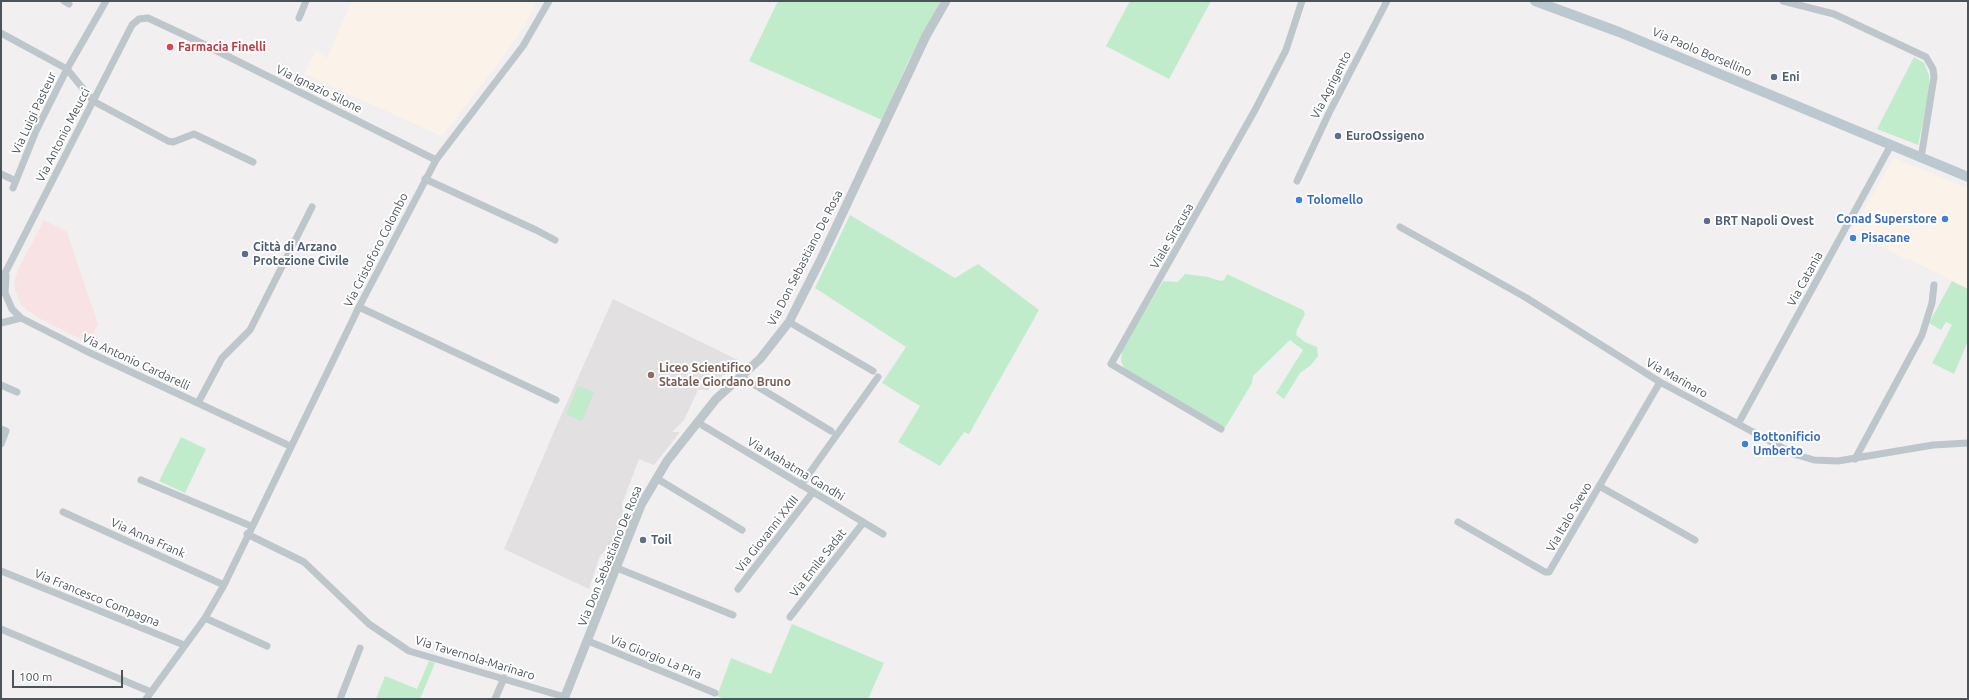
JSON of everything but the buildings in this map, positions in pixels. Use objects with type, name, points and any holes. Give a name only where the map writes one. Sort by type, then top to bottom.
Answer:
[{"type":"main road","name":"Via Paolo Borsellino","points":[[1535,1],[1619,32],[1968,177]]},
{"type":"street","name":"Via Luigi Pasteur","points":[[1,174],[14,185],[36,130],[67,69],[106,1]]},
{"type":"street","points":[[299,18],[306,1]]},
{"type":"street","name":"Via Cristoforo Colombo","points":[[146,699],[205,618],[224,584],[290,446],[425,179],[436,160],[523,46],[549,1]]},
{"type":"street","name":"Via Don Sebastiano De Rosa","points":[[565,698],[641,505],[667,461],[721,392],[772,345],[789,322],[821,259],[926,36],[946,1]]},
{"type":"street","name":"Viale Siracusa","points":[[1221,430],[1111,364],[1259,103],[1286,50],[1302,1]]},
{"type":"street","name":"Via Agrigento","points":[[1297,181],[1329,113],[1387,1]]},
{"type":"street","points":[[1782,1],[1834,14],[1926,57],[1933,69],[1934,77],[1921,158]]},
{"type":"street","name":"Via Ignazio Silone","points":[[148,18],[436,160]]},
{"type":"street","name":"Via Antonio Meucci","points":[[1,281],[132,25],[139,19],[148,18]]},
{"type":"street","name":"Via Luigi Pasteur","points":[[1,33],[67,69],[93,101]]},
{"type":"street","points":[[93,101],[168,141],[173,142],[194,134],[253,162]]},
{"type":"street","name":"Via Catania","points":[[1738,424],[1891,145]]},
{"type":"street","points":[[425,179],[555,240]]},
{"type":"street","points":[[198,403],[222,358],[250,330],[312,206]]},
{"type":"street","name":"Via Marinaro","points":[[1400,227],[1525,297],[1660,382],[1785,450],[1803,457],[1826,461],[1855,459],[1933,445],[1968,443]]},
{"type":"street","name":"Via Antonio Cardarelli","points":[[6,270],[5,293],[12,309],[21,318],[86,352],[290,446]]},
{"type":"street","points":[[1855,459],[1922,335],[1932,303],[1934,285]]},
{"type":"street","points":[[359,307],[556,400]]},
{"type":"street","points":[[1,323],[21,318]]},
{"type":"street","points":[[789,322],[873,371]]},
{"type":"street","points":[[740,376],[831,431]]},
{"type":"street","points":[[800,485],[878,377]]},
{"type":"street","name":"Via Italo Svevo","points":[[1458,522],[1548,573],[1660,382]]},
{"type":"street","points":[[1,385],[17,392]]},
{"type":"street","name":"Via Mahatma Gandhi","points":[[697,422],[883,534]]},
{"type":"street","points":[[1,429],[6,431],[1,444]]},
{"type":"street","points":[[656,478],[742,530]]},
{"type":"street","points":[[141,480],[251,526]]},
{"type":"street","points":[[1599,486],[1695,540]]},
{"type":"street","name":"Via Giovanni XXIII","points":[[738,589],[813,492]]},
{"type":"street","name":"Via Anna Frank","points":[[63,512],[224,584]]},
{"type":"street","name":"Via Emile Sadat","points":[[790,617],[864,523]]},
{"type":"street","name":"Via Tavernola-Marinaro","points":[[247,534],[304,562],[369,624],[409,651],[504,678],[565,698]]},
{"type":"street","points":[[617,568],[733,615]]},
{"type":"street","name":"Via Francesco Compagna","points":[[1,571],[184,645]]},
{"type":"street","points":[[205,618],[267,646]]},
{"type":"street","points":[[1,629],[151,692]]},
{"type":"street","name":"Via Giorgio La Pira","points":[[588,641],[715,693]]},
{"type":"street","points":[[340,699],[360,648]]},
{"type":"street","points":[[495,699],[504,678]]},
{"type":"shaded area","points":[[352,1],[536,1],[526,23],[500,61],[442,136],[304,74],[316,51],[327,58]]},
{"type":"shaded area","points":[[1894,158],[1968,188],[1968,289],[1911,260],[1903,258],[1852,230]]},
{"type":"shaded area","points":[[44,220],[67,232],[98,324],[89,343],[39,318],[27,310],[21,304],[15,290],[14,282],[19,268]]},
{"type":"shaded area","points":[[613,299],[738,360],[708,390],[698,390],[684,420],[672,432],[680,432],[654,465],[639,459],[622,504],[624,520],[616,539],[600,556],[589,589],[504,549]]},
{"type":"green space","points":[[778,1],[940,2],[908,62],[882,120],[749,61]]},
{"type":"green space","points":[[1130,1],[1211,1],[1169,79],[1106,46]]},
{"type":"green space","points":[[1914,57],[1924,63],[1929,75],[1930,91],[1918,145],[1877,129]]},
{"type":"green space","points":[[850,215],[955,278],[978,264],[1039,310],[969,434],[964,432],[940,466],[898,442],[920,406],[882,383],[906,347],[815,288]]},
{"type":"green space","points":[[1185,274],[1208,277],[1221,281],[1224,280],[1227,274],[1303,310],[1305,314],[1296,335],[1305,342],[1317,347],[1318,356],[1311,365],[1300,373],[1284,399],[1276,393],[1303,350],[1290,340],[1253,376],[1252,383],[1225,428],[1124,368],[1121,361],[1122,350],[1163,281],[1178,282]]},
{"type":"green space","points":[[1952,281],[1968,289],[1968,341],[1954,374],[1932,363],[1952,325],[1946,322],[1941,330],[1929,323]]},
{"type":"green space","points":[[578,386],[594,392],[582,421],[566,414]]},
{"type":"green space","points":[[181,437],[206,449],[185,493],[159,481]]},
{"type":"green space","points":[[792,624],[884,663],[868,699],[725,699],[717,696],[731,658],[771,674]]},
{"type":"green space","points":[[429,661],[435,663],[420,699],[376,699],[385,676],[417,689]]},
{"type":"place","name":"Farmacia Finelli","points":[[170,47]]},
{"type":"place","name":"Eni","points":[[1774,77]]},
{"type":"place","name":"EuroOssigeno","points":[[1338,136]]},
{"type":"place","name":"Tolomello","points":[[1299,200]]},
{"type":"place","name":"Conad Superstore","points":[[1945,219]]},
{"type":"place","name":"BRT Napoli Ovest","points":[[1707,221]]},
{"type":"place","name":"Pisacane","points":[[1853,238]]},
{"type":"place","name":"Città di Arzano Protezione Civile","points":[[245,254]]},
{"type":"place","name":"Liceo Scientifico Statale Giordano Bruno","points":[[651,375]]},
{"type":"place","name":"Bottonificio Umberto","points":[[1745,444]]},
{"type":"place","name":"Toil","points":[[643,540]]}]
